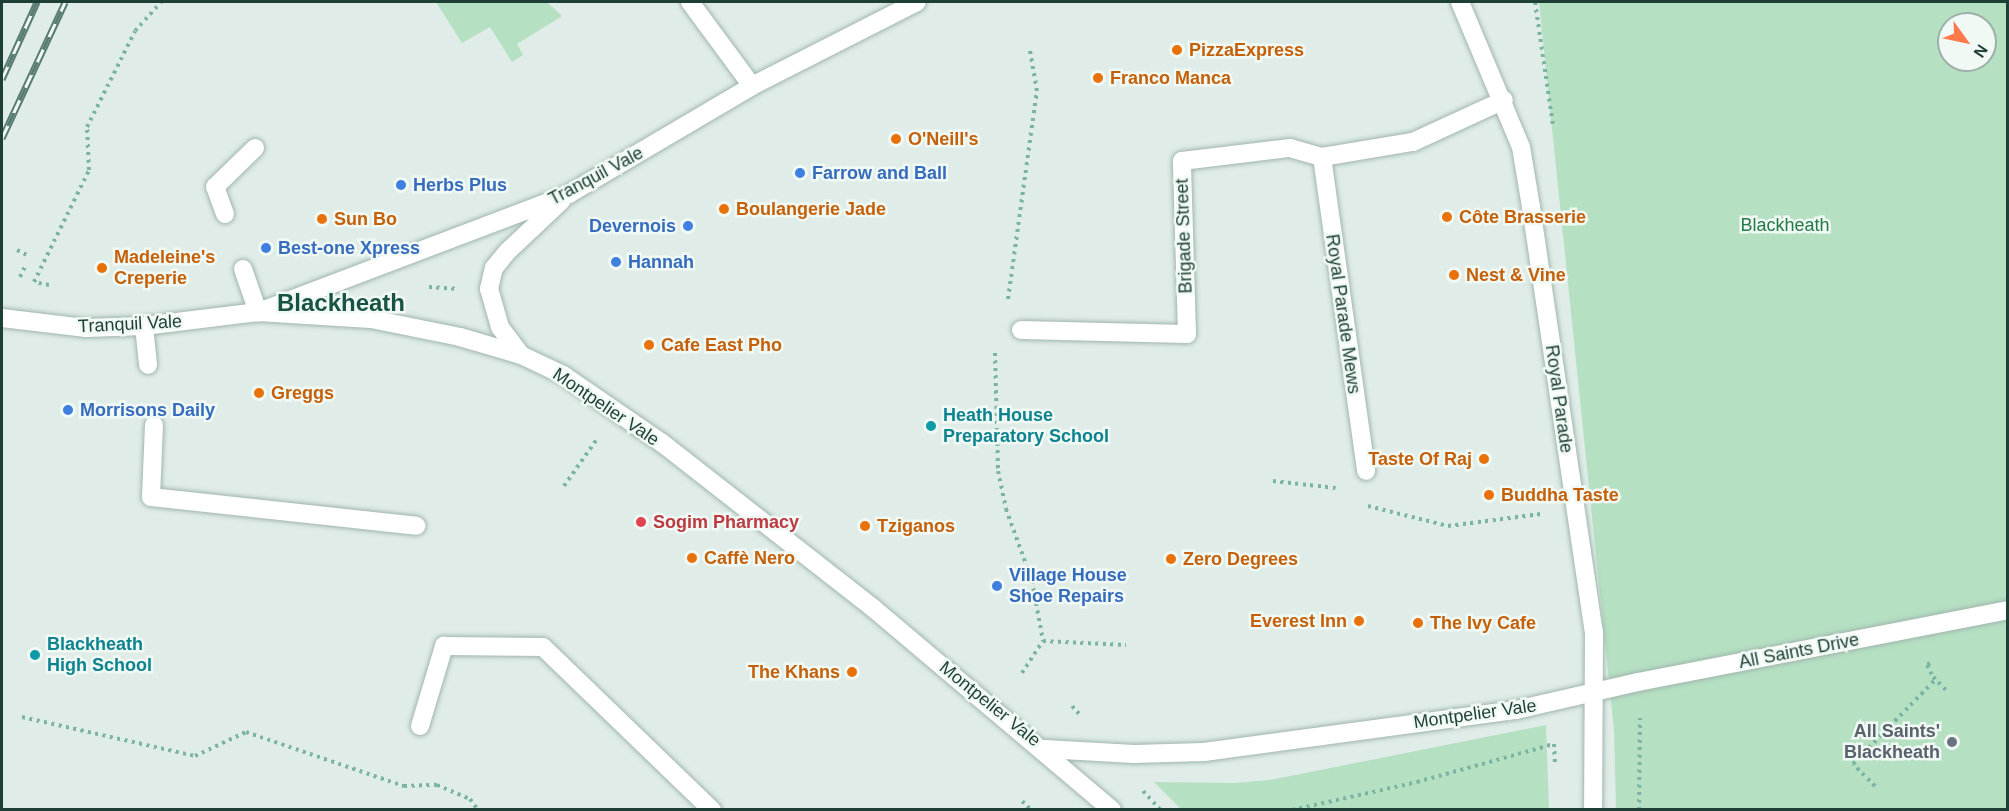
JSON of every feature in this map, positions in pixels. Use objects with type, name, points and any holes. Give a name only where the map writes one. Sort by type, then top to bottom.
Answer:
[{"type":"main road","points":[[690,2],[752,86]]},
{"type":"main road","name":"Tranquil Vale","points":[[258,312],[569,194],[752,86],[917,2]]},
{"type":"main road","name":"Royal Parade","points":[[1460,2],[1504,100],[1521,147],[1526,177],[1594,632],[1591,693],[1593,810]]},
{"type":"main road","name":"Brigade Street","points":[[1021,330],[1187,334],[1182,161],[1290,148],[1322,157],[1413,142],[1504,100]]},
{"type":"main road","points":[[225,214],[215,187],[255,148]]},
{"type":"main road","name":"Royal Parade Mews","points":[[1322,157],[1366,471]]},
{"type":"main road","name":"Montpelier Vale","points":[[521,355],[500,327],[492,309],[489,289],[494,268],[508,251],[569,194]]},
{"type":"main road","points":[[243,269],[258,312]]},
{"type":"main road","name":"Tranquil Vale","points":[[2,318],[54,326],[144,326],[258,312],[397,322]]},
{"type":"main road","name":"Montpelier Vale","points":[[397,322],[521,355],[563,375],[662,443],[1045,749],[1134,754],[1204,752],[1516,710],[1591,693]]},
{"type":"main road","points":[[144,326],[148,365]]},
{"type":"main road","points":[[154,425],[151,496],[416,526]]},
{"type":"main road","name":"All Saints Drive","points":[[1591,693],[2007,610]]},
{"type":"main road","points":[[420,726],[444,646],[543,647],[712,810]]},
{"type":"main road","points":[[1045,749],[1102,806]]},
{"type":"path","points":[[34,282],[89,170],[87,127],[135,31],[161,2]]},
{"type":"path","points":[[17,250],[29,256]]},
{"type":"path","points":[[20,277],[26,264]]},
{"type":"path","points":[[564,486],[598,438]]},
{"type":"path","points":[[1273,481],[1344,489]]},
{"type":"path","points":[[1368,500],[1368,508],[1448,526],[1542,514]]},
{"type":"path","points":[[1022,673],[1043,641],[1126,645]]},
{"type":"path","points":[[1926,665],[1935,680],[1946,690]]},
{"type":"path","points":[[1875,786],[1852,764],[1935,680]]},
{"type":"path","points":[[1639,810],[1640,709]]},
{"type":"path","points":[[22,717],[195,756],[246,732],[404,786],[437,784],[470,800],[478,810]]},
{"type":"path","points":[[1292,810],[1417,782],[1554,744]]},
{"type":"path","points":[[1022,801],[1032,810]]},
{"type":"green space","points":[[436,2],[547,2],[562,16],[517,44],[523,55],[512,62],[490,27],[462,43]]},
{"type":"green space","name":"Blackheath","points":[[1539,2],[2007,2],[2007,809],[1616,809],[1614,730]]},
{"type":"green space","points":[[1546,725],[1549,809],[1181,809],[1154,782],[1234,783],[1270,780]]},
{"type":"railway","points":[[2,79],[37,2]]},
{"type":"railway","points":[[2,138],[65,2]]},
{"type":"place","name":"PizzaExpress","points":[[1177,50]]},
{"type":"place","name":"Franco Manca","points":[[1098,78]]},
{"type":"place","name":"O'Neill's","points":[[896,139]]},
{"type":"place","name":"Farrow and Ball","points":[[800,173]]},
{"type":"place","name":"Herbs Plus","points":[[401,185]]},
{"type":"place","name":"Boulangerie Jade","points":[[724,209]]},
{"type":"place","name":"Côte Brasserie","points":[[1447,217]]},
{"type":"place","name":"Sun Bo","points":[[322,219]]},
{"type":"place","name":"Devernois","points":[[688,226]]},
{"type":"place","name":"Best-one Xpress","points":[[266,248]]},
{"type":"place","name":"Hannah","points":[[616,262]]},
{"type":"place","name":"Madeleine's Creperie","points":[[102,268]]},
{"type":"place","name":"Nest & Vine","points":[[1454,275]]},
{"type":"place","name":"Cafe East Pho","points":[[649,345]]},
{"type":"place","name":"Greggs","points":[[259,393]]},
{"type":"place","name":"Morrisons Daily","points":[[68,410]]},
{"type":"place","name":"Heath House Preparatory School","points":[[931,426]]},
{"type":"place","name":"Taste Of Raj","points":[[1484,459]]},
{"type":"place","name":"Buddha Taste","points":[[1489,495]]},
{"type":"place","name":"Sogim Pharmacy","points":[[641,522]]},
{"type":"place","name":"Tziganos","points":[[865,526]]},
{"type":"place","name":"Caffè Nero","points":[[692,558]]},
{"type":"place","name":"Zero Degrees","points":[[1171,559]]},
{"type":"place","name":"Village House Shoe Repairs","points":[[997,586]]},
{"type":"place","name":"Everest Inn","points":[[1359,621]]},
{"type":"place","name":"The Ivy Cafe","points":[[1418,623]]},
{"type":"place","name":"Blackheath High School","points":[[35,655]]},
{"type":"place","name":"The Khans","points":[[852,672]]},
{"type":"place","name":"All Saints' Blackheath","points":[[1952,742]]},
{"type":"district","name":"Blackheath","points":[[341,303]]}]
